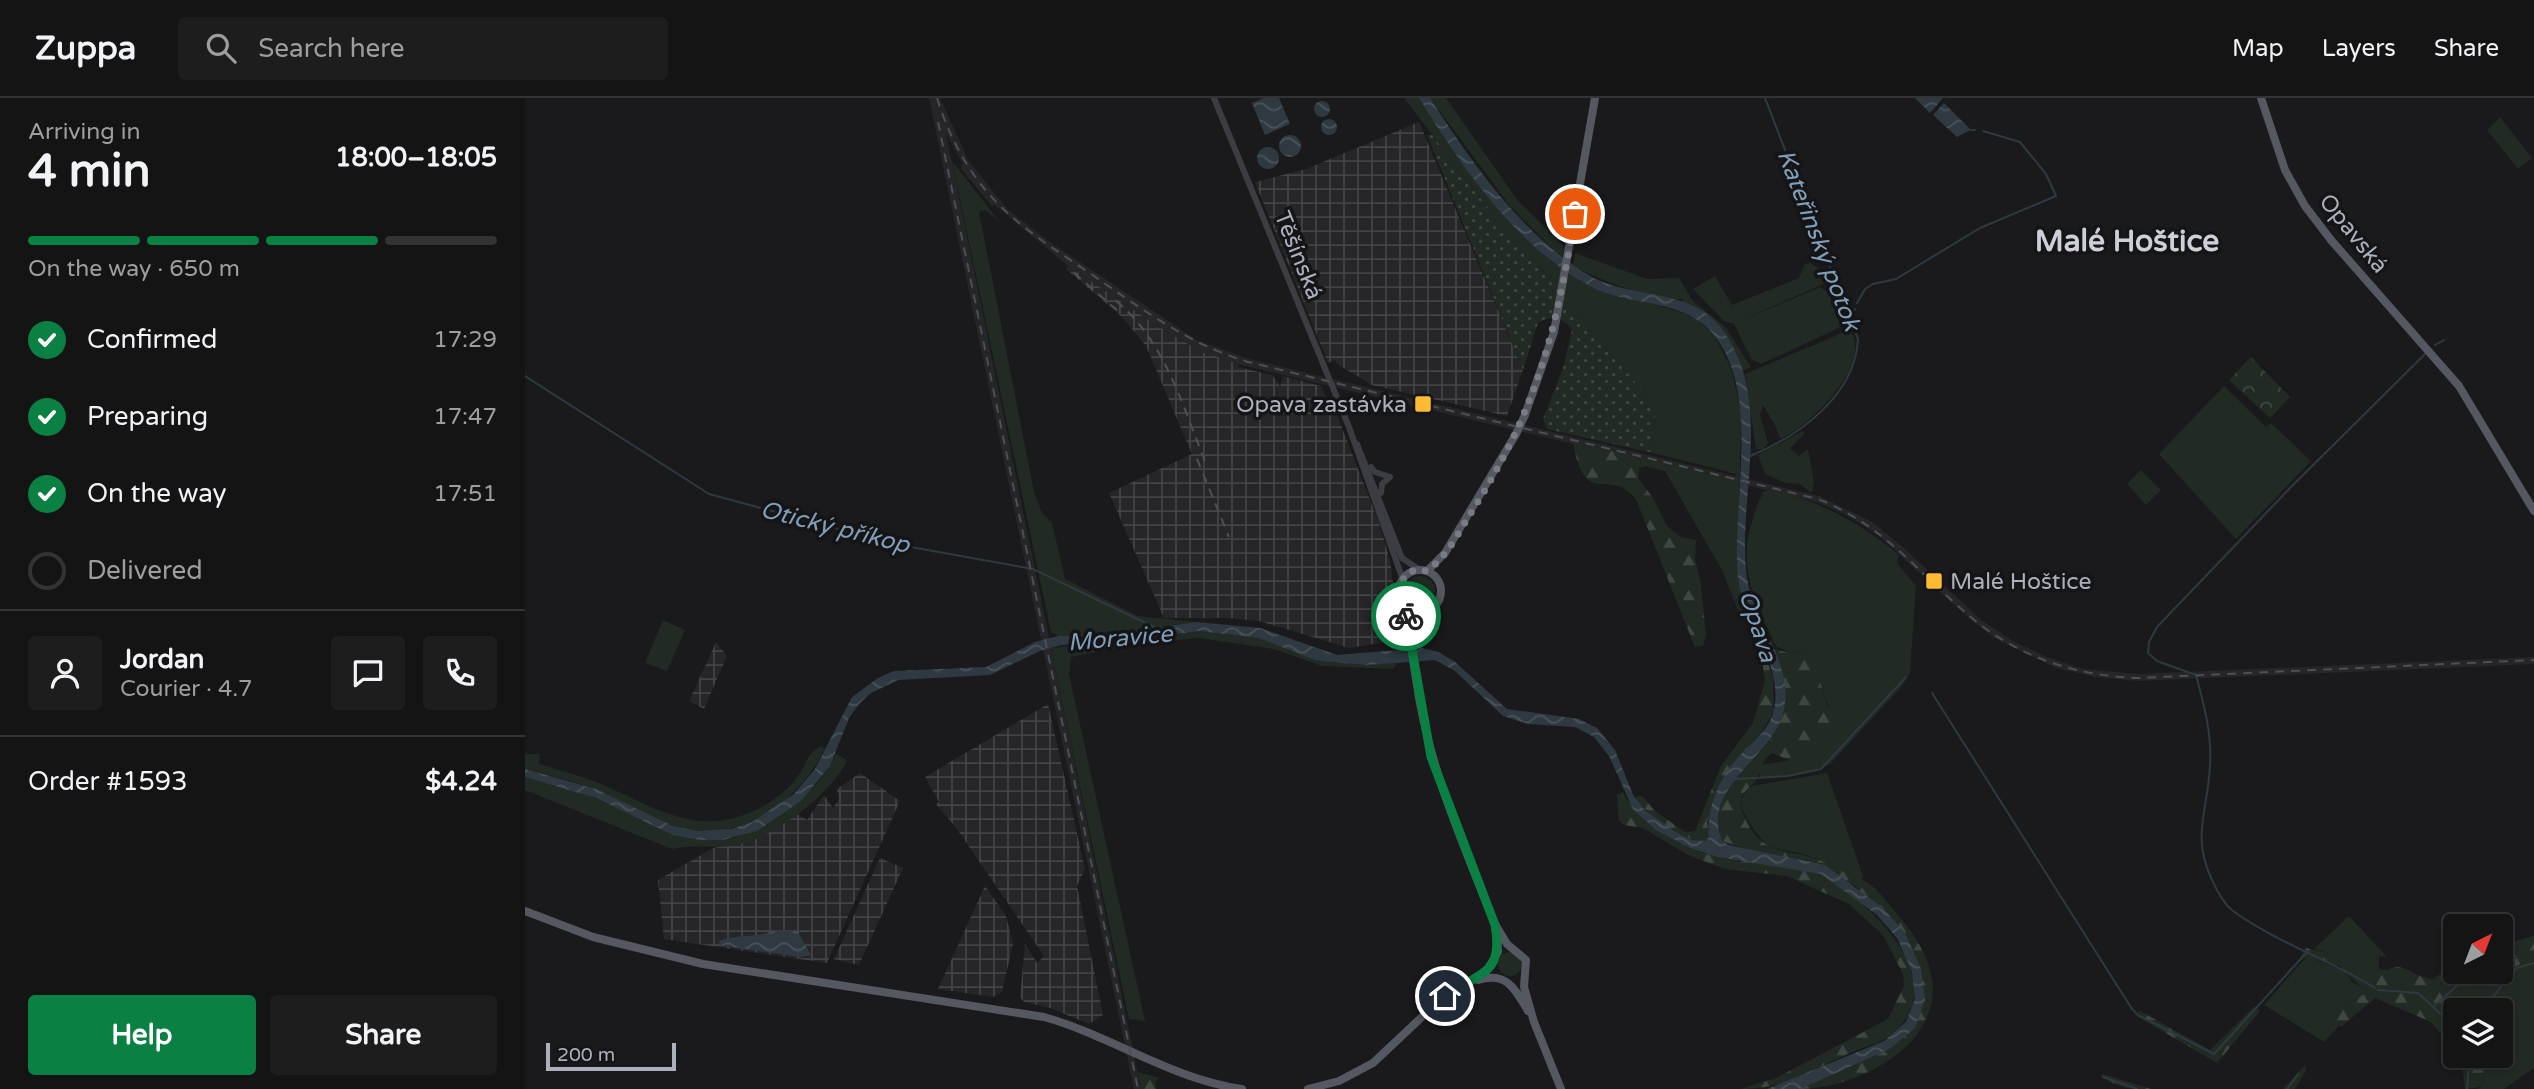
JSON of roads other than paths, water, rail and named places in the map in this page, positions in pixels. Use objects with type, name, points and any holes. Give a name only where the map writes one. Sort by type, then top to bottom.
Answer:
[{"type":"main road","points":[[1403,580],[1423,571],[1445,553],[1496,472],[1525,415],[1554,332],[1595,98]]},
{"type":"main road","name":"Opavská","points":[[2261,98],[2288,175],[2312,215],[2449,373],[2468,399],[2534,510]]},
{"type":"main road","points":[[1411,645],[1413,620],[1421,612],[1433,608],[1438,601],[1445,553]]},
{"type":"main road","name":"Těšínská","points":[[1423,571],[1439,582]]},
{"type":"main road","name":"Těšínská","points":[[1403,580],[1400,590],[1431,757],[1495,925]]},
{"type":"main road","points":[[1403,602],[1411,609],[1421,612]]},
{"type":"main road","points":[[525,912],[593,937],[703,964],[1044,1017],[1086,1031],[1174,1071],[1242,1089]]},
{"type":"main road","points":[[1495,925],[1505,941],[1525,958],[1523,984],[1534,1022],[1561,1089]]},
{"type":"main road","points":[[1495,925],[1495,970],[1517,990],[1534,1022]]},
{"type":"main road","points":[[1308,1089],[1339,1081],[1373,1063],[1440,1000],[1485,972],[1504,948],[1514,949]]},
{"type":"main road","points":[[1462,985],[1486,977],[1518,978],[1524,973]]},
{"type":"street","name":"Těšínská","points":[[1214,98],[1349,427],[1403,580]]},
{"type":"street","name":"Těšínská","points":[[1349,427],[1404,561],[1423,571]]},
{"type":"street","points":[[1355,438],[1373,470],[1390,477],[1382,484],[1381,491],[1397,542]]},
{"type":"water","points":[[1264,98],[1279,98],[1290,124],[1265,135],[1252,103]]},
{"type":"water","points":[[1419,98],[1430,98],[1463,148],[1501,197],[1544,242],[1567,261],[1608,284],[1679,300],[1695,307],[1710,316],[1722,329],[1738,358],[1747,388],[1751,419],[1745,547],[1747,578],[1757,612],[1779,662],[1785,696],[1783,714],[1776,730],[1740,774],[1721,804],[1718,822],[1722,841],[1729,845],[1825,865],[1883,908],[1905,933],[1921,969],[1925,1000],[1915,1028],[1890,1049],[1800,1089],[1767,1089],[1884,1041],[1906,1022],[1915,999],[1912,972],[1897,938],[1877,915],[1821,874],[1717,857],[1690,848],[1656,830],[1633,809],[1609,756],[1594,737],[1575,727],[1528,724],[1503,716],[1455,671],[1435,660],[1366,665],[1330,662],[1315,660],[1259,638],[1199,631],[1124,641],[1061,645],[1040,651],[990,675],[898,680],[871,693],[859,704],[849,718],[830,766],[801,801],[757,831],[722,840],[700,840],[673,835],[596,798],[525,777],[525,769],[596,789],[673,826],[698,831],[731,829],[752,822],[794,794],[815,769],[852,697],[878,678],[894,671],[986,667],[1035,642],[1058,636],[1121,633],[1196,622],[1260,628],[1337,655],[1423,648],[1438,652],[1454,661],[1507,709],[1579,719],[1597,728],[1615,750],[1634,797],[1646,811],[1674,831],[1692,840],[1705,841],[1709,837],[1711,806],[1719,786],[1736,760],[1772,718],[1775,692],[1768,659],[1741,594],[1738,578],[1741,419],[1737,388],[1729,360],[1714,335],[1702,323],[1687,314],[1603,292],[1588,285],[1537,249],[1472,177]]},
{"type":"water","points":[[1915,98],[1943,98],[1930,113]]},
{"type":"water","points":[[1322,101],[1328,103],[1328,115],[1322,117],[1316,115],[1314,109],[1316,103]]},
{"type":"water","points":[[1944,103],[1971,130],[1957,137],[1933,115]]},
{"type":"water","points":[[1329,119],[1335,121],[1335,133],[1329,135],[1323,133],[1321,127],[1323,121]]},
{"type":"water","points":[[1290,135],[1298,138],[1301,146],[1298,154],[1290,157],[1282,154],[1279,146],[1282,138]]},
{"type":"water","points":[[1268,147],[1276,150],[1279,158],[1276,166],[1268,169],[1260,166],[1257,158],[1260,150]]},
{"type":"water","points":[[778,930],[798,932],[811,955],[800,957],[719,945],[719,941],[726,939]]},
{"type":"waterway","name":"Kateřinský potok","points":[[1750,456],[1769,448],[1805,425],[1835,396],[1847,379],[1855,360],[1858,339],[1765,98]]},
{"type":"waterway","points":[[1857,303],[1865,289],[1873,284],[1896,279],[1980,228],[2056,196],[2046,174],[2020,142],[1983,131]]},
{"type":"waterway","name":"Kateřinský potok","points":[[1851,318],[1855,309]]},
{"type":"waterway","points":[[2435,345],[2444,340]]},
{"type":"waterway","points":[[2375,988],[2250,922],[2233,911],[2218,893],[2203,850],[2202,823],[2209,781],[2210,742],[2196,675],[2157,661],[2148,653],[2149,642],[2157,627],[2290,488],[2425,354]]},
{"type":"waterway","name":"Otický příkop","points":[[525,376],[709,494],[894,544],[1033,569],[1156,628]]},
{"type":"waterway","points":[[1735,779],[1788,776],[1821,769],[1906,677]]},
{"type":"waterway","points":[[1932,693],[2138,1015],[2214,1054],[2308,951]]},
{"type":"waterway","points":[[2492,998],[2517,968],[2534,963]]},
{"type":"waterway","points":[[2435,1005],[2459,984]]},
{"type":"waterway","points":[[2378,990],[2418,993],[2443,1016]]},
{"type":"waterway","points":[[2467,1089],[2469,1068]]},
{"type":"waterway","points":[[2287,1089],[2299,1073]]},
{"type":"waterway","points":[[2103,1077],[2137,1089]]},
{"type":"railway","points":[[937,98],[950,133],[968,167],[1007,213],[1048,245],[1129,300],[1205,346],[1248,362],[1818,499],[1865,524],[1885,539],[1958,606],[1996,636],[2053,663],[2095,674],[2138,678],[2534,660]]},
{"type":"railway","points":[[938,122],[1138,1089]]},
{"type":"railway","points":[[1074,273],[1119,312]]},
{"type":"railway","points":[[1116,301],[1133,317],[1160,356],[1181,399],[1207,466]]},
{"type":"railway","points":[[1197,459],[1229,537]]},
{"type":"place","name":"Opava zastávka","points":[[1423,404]]},
{"type":"place","name":"Malé Hoštice","points":[[1934,581]]},
{"type":"district","name":"Malé Hoštice","points":[[2127,241]]},
{"type":"water label","name":"Opava","points":[[1758,626]]},
{"type":"water label","name":"Moravice","points":[[1120,638]]}]
